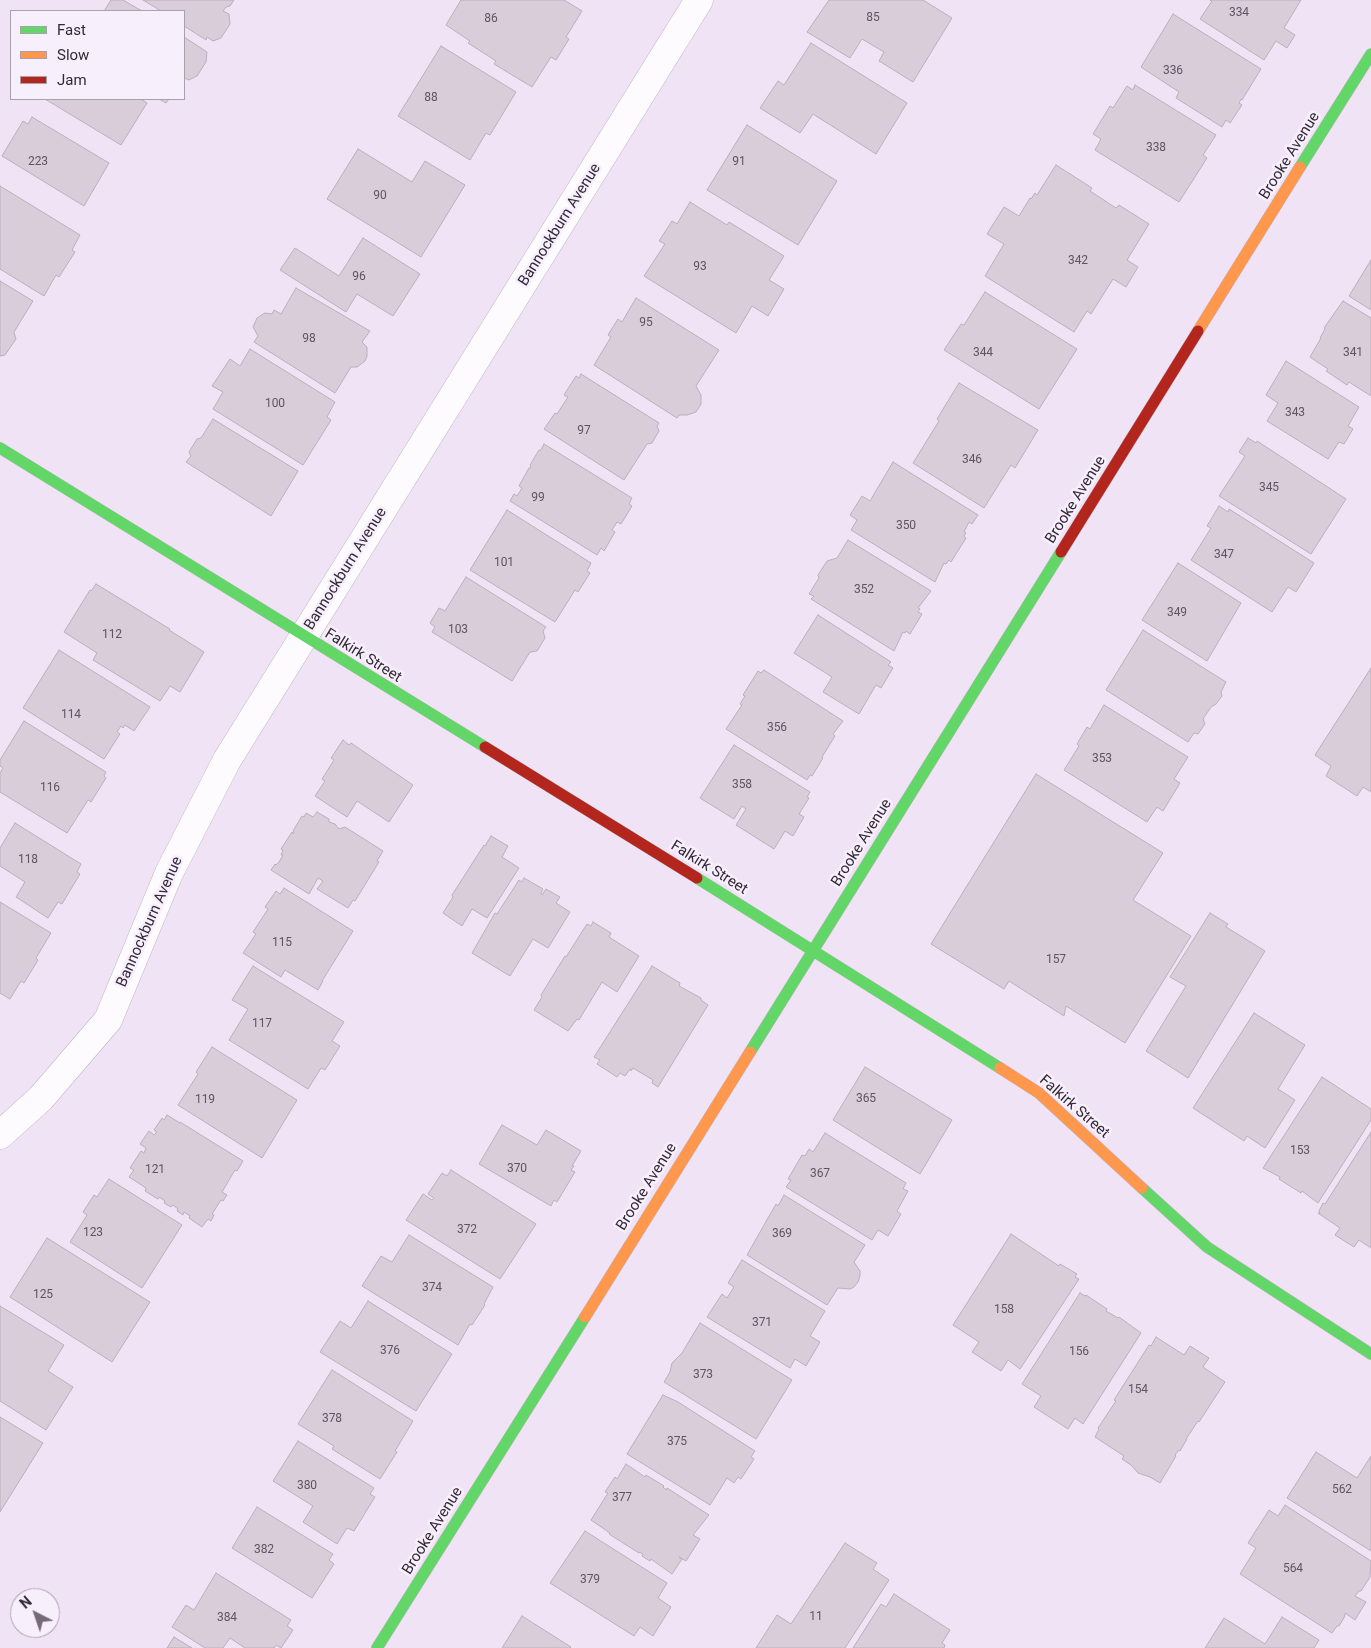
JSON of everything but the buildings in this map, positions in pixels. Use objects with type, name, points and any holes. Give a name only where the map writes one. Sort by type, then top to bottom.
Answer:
[{"type":"street","name":"Bannockburn Avenue","points":[[0,1135],[41,1098],[108,1020],[170,873],[227,760],[699,0]]},
{"type":"street","name":"Brooke Avenue","points":[[377,1648],[1371,54]]},
{"type":"street","name":"Falkirk Street","points":[[0,448],[777,927],[1039,1093],[1207,1247],[1371,1354]]},
{"type":"traffic: fast","points":[[1300,167],[1371,54]]},
{"type":"traffic: fast","points":[[0,448],[485,747]]},
{"type":"traffic: fast","points":[[750,1052],[1061,552]]},
{"type":"traffic: fast","points":[[697,878],[1000,1068]]},
{"type":"traffic: fast","points":[[1142,1188],[1207,1247],[1371,1354]]},
{"type":"traffic: fast","points":[[377,1648],[585,1317]]},
{"type":"traffic: slow","points":[[1198,331],[1300,167]]},
{"type":"traffic: slow","points":[[585,1317],[750,1052]]},
{"type":"traffic: slow","points":[[1000,1068],[1039,1093],[1142,1188]]},
{"type":"traffic: jam","points":[[1061,552],[1198,331]]},
{"type":"traffic: jam","points":[[485,747],[697,878]]}]
